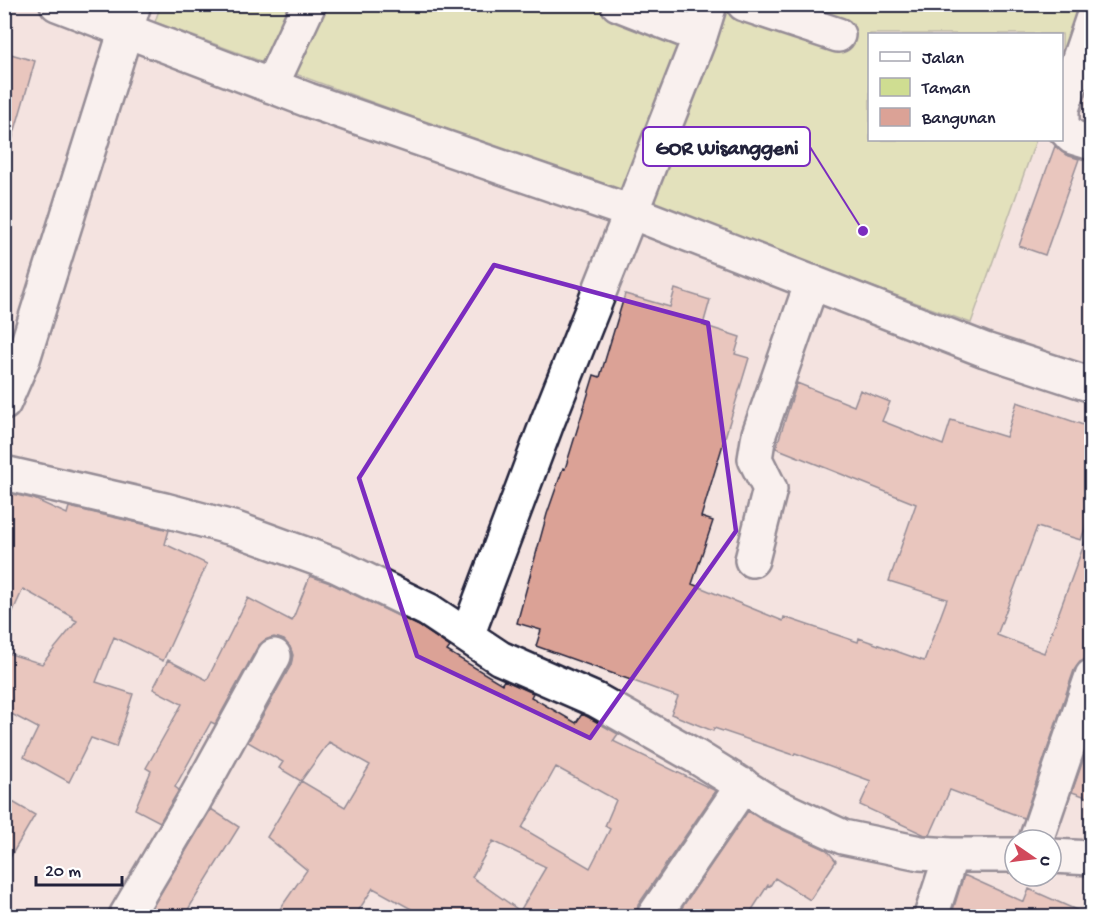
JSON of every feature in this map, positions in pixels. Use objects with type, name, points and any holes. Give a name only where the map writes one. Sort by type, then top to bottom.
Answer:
[{"type":"street","points":[[57,4],[129,18],[271,86],[631,212],[985,350],[1092,385]]},
{"type":"street","points":[[271,86],[309,4]]},
{"type":"street","points":[[618,4],[700,36]]},
{"type":"street","points":[[467,636],[547,423],[700,36],[710,4]]},
{"type":"street","points":[[744,4],[838,35]]},
{"type":"street","points":[[4,403],[23,360],[129,18]]},
{"type":"street","points":[[1063,107],[1092,21]]},
{"type":"street","points":[[1063,127],[1072,137],[1092,143]]},
{"type":"street","points":[[752,560],[770,489],[755,459],[759,434],[812,282]]},
{"type":"street","points":[[4,473],[165,510],[236,529],[373,582],[428,610],[500,658],[596,700],[772,804],[843,837],[910,852],[1003,855]]},
{"type":"street","points":[[126,916],[274,656]]},
{"type":"street","points":[[1040,828],[1092,676]]},
{"type":"street","points":[[654,916],[743,785]]},
{"type":"street","points":[[931,916],[951,855]]},
{"type":"street","points":[[1063,857],[1092,858]]},
{"type":"highlighted area","points":[[494,265],[708,323],[736,531],[590,738],[417,656],[359,478]]},
{"type":"green space","points":[[161,4],[1083,5],[1063,63],[1063,33],[868,33],[868,141],[1036,141],[971,323],[155,22]]},
{"type":"building","points":[[4,52],[35,61],[11,144],[4,144]]},
{"type":"building","points":[[1055,146],[1066,155],[1079,159],[1045,255],[1019,246]]},
{"type":"building","points":[[675,289],[710,300],[703,325],[740,337],[735,354],[749,358],[701,517],[713,521],[692,584],[783,621],[784,617],[858,642],[859,638],[924,661],[947,599],[889,581],[916,504],[776,448],[797,383],[854,406],[860,390],[890,402],[882,421],[943,445],[951,420],[1006,437],[1017,402],[1092,428],[1092,509],[1081,540],[1037,527],[997,635],[1044,653],[1089,531],[1092,532],[1092,658],[1080,662],[1074,670],[1024,818],[950,790],[930,835],[925,835],[860,805],[871,781],[795,753],[794,755],[714,728],[713,731],[671,714],[678,697],[536,646],[541,630],[517,623],[547,514],[563,468],[565,469],[594,375],[600,377],[625,294],[670,307]]},
{"type":"building","points":[[4,492],[34,499],[67,514],[69,507],[169,530],[165,544],[207,564],[163,661],[114,637],[96,682],[133,694],[116,747],[91,738],[69,782],[24,757],[38,728],[4,710],[4,652],[42,664],[77,621],[23,589],[4,631]]},
{"type":"building","points":[[310,576],[330,583],[419,626],[450,647],[447,651],[502,684],[504,680],[533,693],[531,697],[576,723],[582,714],[618,734],[613,741],[716,791],[638,905],[636,916],[424,916],[373,888],[355,916],[275,916],[307,870],[267,837],[301,781],[279,768],[283,762],[248,742],[291,665],[293,655],[284,640],[274,637],[258,646],[215,724],[211,722],[175,787],[179,790],[160,822],[135,809],[151,771],[146,768],[182,704],[153,689],[168,660],[207,680],[248,598],[292,621]],"holes":[[[329,742],[370,765],[345,807],[301,781]],[[556,767],[616,800],[605,826],[610,829],[590,868],[522,828]],[[493,841],[546,867],[520,911],[472,877]]]},
{"type":"building","points":[[1092,735],[1092,799],[1072,792]]},
{"type":"building","points":[[4,797],[35,815],[4,868]]},
{"type":"building","points":[[211,809],[239,827],[184,916],[147,916]]},
{"type":"building","points":[[748,811],[764,821],[827,850],[836,861],[810,900],[775,878],[748,916],[676,916]]},
{"type":"building","points":[[964,875],[1024,902],[1029,889],[1090,916],[967,916],[953,910]]},
{"type":"place","name":"GOR Wisanggeni","points":[[863,231]]}]
